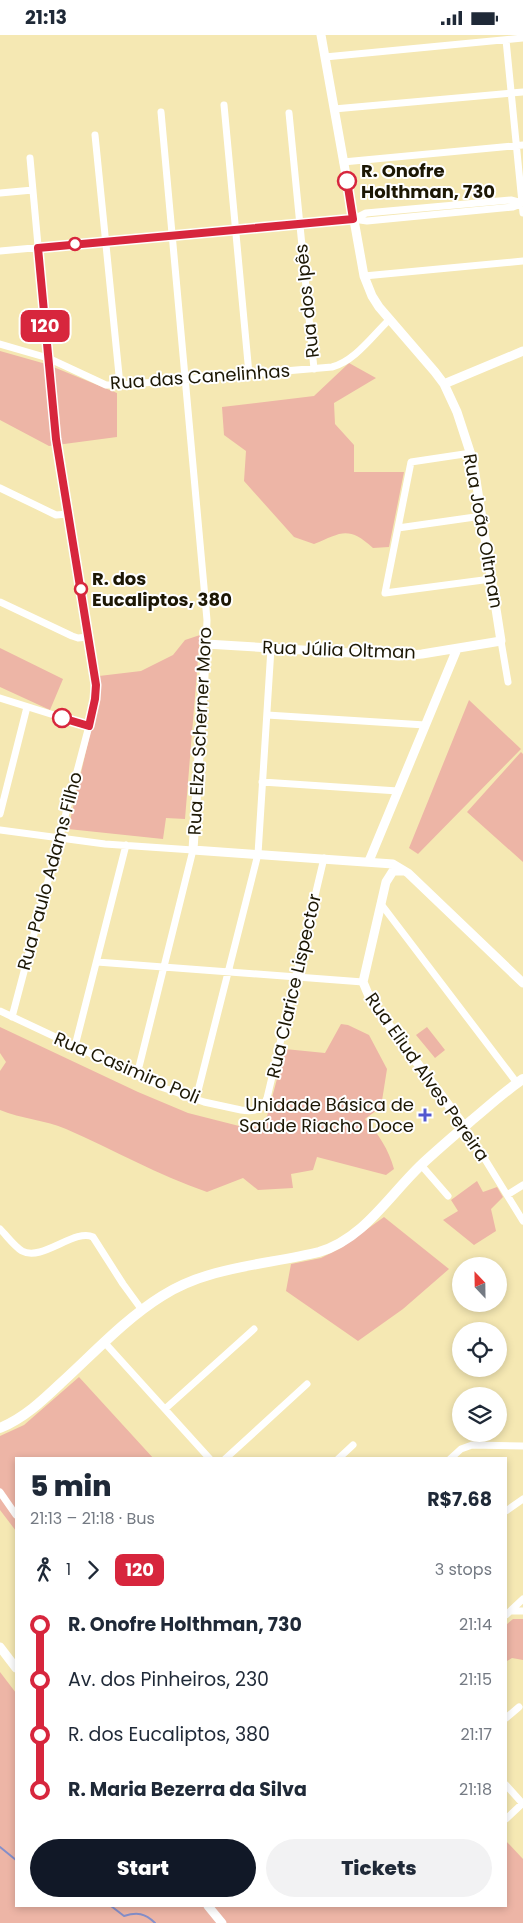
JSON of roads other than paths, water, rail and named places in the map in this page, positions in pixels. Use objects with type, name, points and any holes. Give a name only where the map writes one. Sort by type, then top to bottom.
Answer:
[{"type":"main road","points":[[0,1428],[17,1420],[36,1407],[142,1309],[171,1290],[196,1279],[229,1270],[319,1252],[336,1246],[363,1228],[421,1165],[520,1081]]},
{"type":"street","name":"Rua João Oltman","points":[[321,35],[364,276],[372,297],[389,320],[444,384],[471,453],[508,682]]},
{"type":"street","points":[[325,57],[523,38]]},
{"type":"street","points":[[506,39],[511,93],[520,146],[523,213]]},
{"type":"street","points":[[334,109],[523,92]]},
{"type":"street","points":[[224,105],[249,374]]},
{"type":"street","name":"Rua Elza Scherner Moro","points":[[137,1075],[193,850],[206,644],[206,610],[161,112]]},
{"type":"street","name":"Rua dos Ipês","points":[[289,113],[314,369]]},
{"type":"street","points":[[95,135],[120,385]]},
{"type":"street","points":[[344,162],[520,146]]},
{"type":"street","name":"Rua Paulo Adams Filho","points":[[12,1017],[89,726],[96,685],[56,439],[30,158]]},
{"type":"street","points":[[0,193],[33,190]]},
{"type":"street","points":[[0,251],[353,219],[366,213],[511,200],[522,203]]},
{"type":"street","points":[[364,276],[523,261]]},
{"type":"street","name":"Rua das Canelinhas","points":[[0,344],[48,358],[106,385],[120,385],[332,367],[346,362],[389,320]]},
{"type":"street","points":[[444,384],[523,351]]},
{"type":"street","points":[[471,453],[412,462],[385,593],[491,579]]},
{"type":"street","points":[[0,488],[56,515],[68,514]]},
{"type":"street","points":[[398,528],[482,516]]},
{"type":"street","points":[[0,602],[72,636],[78,638],[88,637]]},
{"type":"street","name":"Rua Júlia Oltman","points":[[206,644],[399,656],[457,649],[501,641]]},
{"type":"street","points":[[196,1099],[258,854],[270,648]]},
{"type":"street","points":[[369,861],[457,649]]},
{"type":"street","points":[[0,698],[89,726]]},
{"type":"street","points":[[0,815],[27,707]]},
{"type":"street","points":[[266,715],[425,725]]},
{"type":"street","points":[[262,782],[398,791]]},
{"type":"street","points":[[0,830],[126,845],[393,864],[408,873],[523,983]]},
{"type":"street","points":[[75,1046],[126,845]]},
{"type":"street","name":"Rua Clarice Lispector","points":[[258,1110],[267,1098],[324,858]]},
{"type":"street","points":[[369,861],[381,867],[386,881]]},
{"type":"street","points":[[363,981],[386,881],[393,871],[401,870],[408,873]]},
{"type":"street","points":[[381,904],[520,1081]]},
{"type":"street","name":"Rua Eliud Alves Pereira","points":[[96,962],[363,981],[371,1001],[465,1127],[523,1221]]},
{"type":"street","name":"Rua Casimiro Poli","points":[[0,1011],[137,1075],[196,1099],[241,1110],[258,1110]]},
{"type":"street","points":[[421,1165],[448,1196]]},
{"type":"street","points":[[507,1195],[523,1185]]},
{"type":"street","points":[[0,1229],[18,1248],[28,1253],[41,1251],[90,1235],[142,1309]]},
{"type":"street","points":[[165,1409],[254,1329]]},
{"type":"street","points":[[105,1343],[208,1457]]},
{"type":"street","points":[[227,1457],[307,1384]]},
{"type":"street","points":[[340,1457],[353,1445]]},
{"type":"street","points":[[452,1457],[466,1446],[523,1446]]},
{"type":"street","points":[[0,1492],[15,1514]]},
{"type":"street","points":[[507,1510],[523,1499]]},
{"type":"street","points":[[508,1613],[523,1599]]},
{"type":"street","points":[[508,1613],[523,1611]]},
{"type":"street","points":[[0,1647],[15,1667]]},
{"type":"street","points":[[507,1717],[519,1707]]},
{"type":"street","points":[[507,1786],[523,1803],[507,1818]]},
{"type":"street","points":[[209,1907],[222,1923]]},
{"type":"waterway","points":[[0,1847],[15,1859]]},
{"type":"waterway","points":[[112,1907],[124,1916],[141,1914],[155,1923]]},
{"type":"place","name":"R. Onofre Holthman, 730","points":[[347,181]]},
{"type":"place","name":"R. dos Eucaliptos, 380","points":[[81,589]]},
{"type":"place","name":"Unidade Básica de Saúde Riacho Doce","points":[[425,1115]]}]
